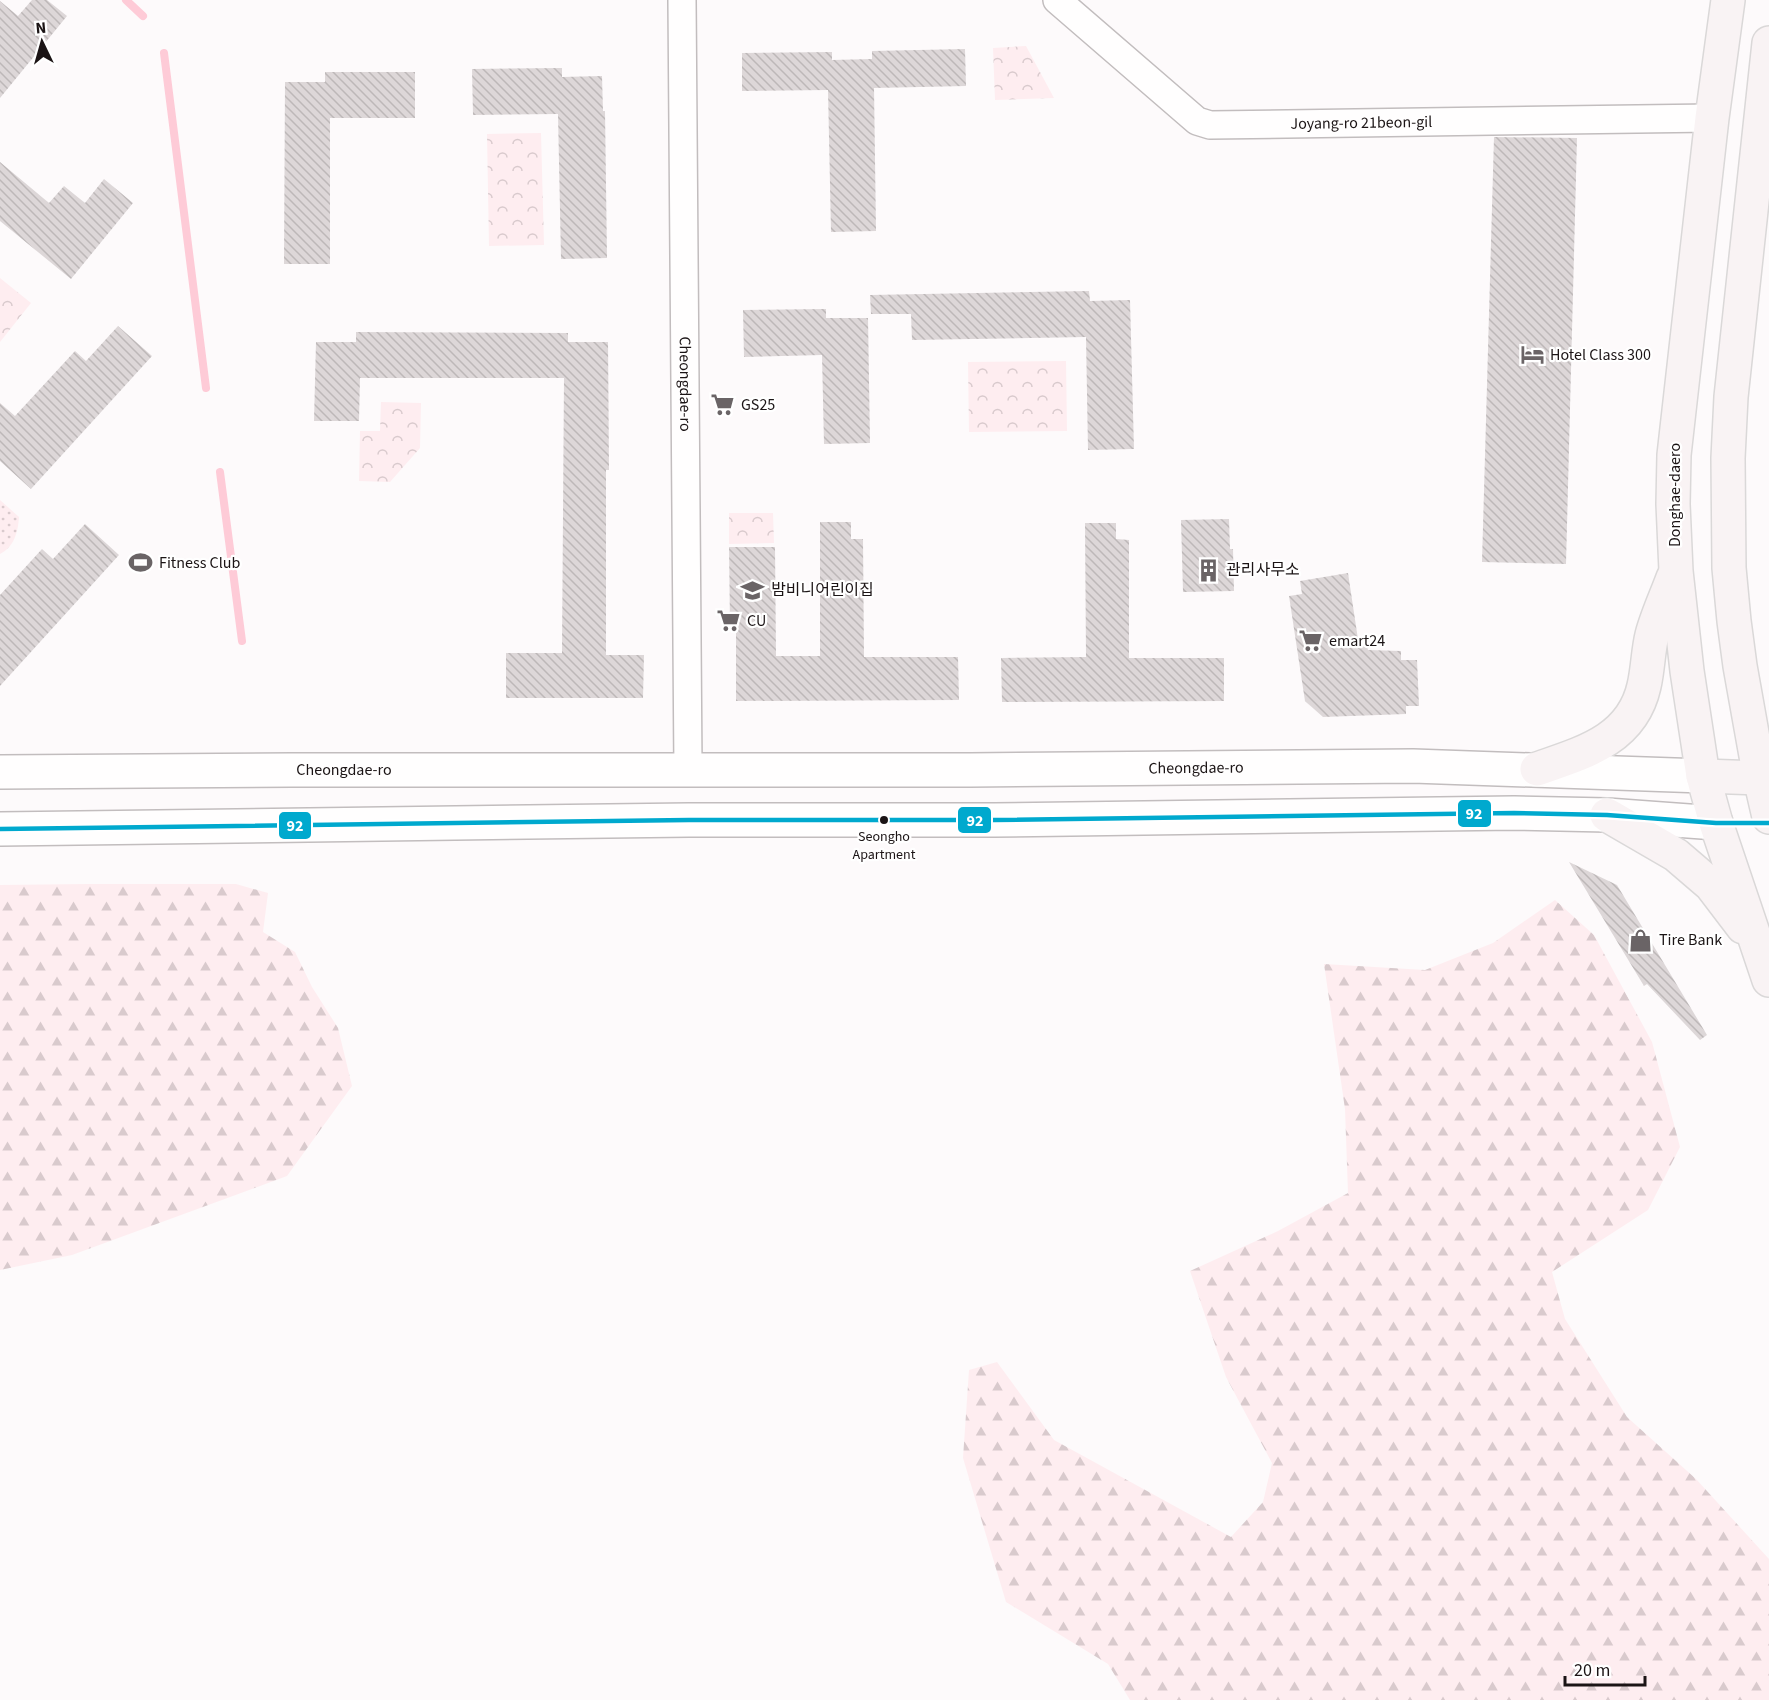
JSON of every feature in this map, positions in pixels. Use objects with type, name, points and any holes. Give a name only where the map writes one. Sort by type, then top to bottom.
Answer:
[{"type":"main road","name":"Donghae-daero","points":[[1728,0],[1712,118],[1674,455],[1673,504],[1676,571],[1687,671],[1703,776],[1716,823],[1769,980]]},
{"type":"main road","points":[[1769,43],[1731,397],[1728,458],[1729,568],[1734,621],[1740,666],[1769,817]]},
{"type":"main road","points":[[1537,769],[1585,753],[1616,733],[1636,711],[1644,687],[1652,635],[1676,571]]},
{"type":"main road","points":[[1703,776],[1760,778]]},
{"type":"main road","points":[[1607,815],[1676,855],[1711,885],[1758,946]]},
{"type":"main road","points":[[1716,823],[1769,823]]},
{"type":"street","name":"Cheongdae-ro","points":[[682,0],[689,820]]},
{"type":"street","name":"Joyang-ro 21beon-gil","points":[[1057,0],[1197,121],[1210,125],[1712,118]]},
{"type":"street","name":"Cheongdae-ro","points":[[0,772],[688,769],[946,771],[1413,766],[1703,776]]},
{"type":"street","points":[[1289,767],[1295,816]]},
{"type":"street","points":[[0,829],[1514,813],[1607,815],[1716,823]]},
{"type":"green space","points":[[1026,46],[1054,98],[995,100],[993,48]]},
{"type":"green space","points":[[541,133],[544,245],[489,246],[487,134]]},
{"type":"green space","points":[[0,278],[31,303],[0,342]]},
{"type":"green space","points":[[1066,361],[1067,431],[969,432],[968,362]]},
{"type":"green space","points":[[381,402],[421,403],[420,448],[390,482],[359,481],[360,431],[380,431]]},
{"type":"green space","points":[[0,500],[19,517],[14,539],[9,547],[0,554]]},
{"type":"green space","points":[[729,513],[773,513],[774,543],[729,544]]},
{"type":"green space","points":[[236,884],[268,893],[263,932],[295,952],[312,987],[338,1028],[352,1086],[287,1176],[72,1255],[0,1270],[0,885]]},
{"type":"green space","points":[[1555,900],[1594,935],[1652,1042],[1680,1147],[1648,1210],[1552,1272],[1565,1319],[1627,1417],[1696,1479],[1769,1559],[1769,1700],[1130,1700],[1108,1664],[1006,1602],[963,1458],[969,1370],[997,1362],[1054,1440],[1231,1537],[1263,1502],[1272,1463],[1226,1377],[1190,1271],[1278,1231],[1348,1193],[1345,1109],[1324,964],[1425,970],[1493,943]]},
{"type":"building","points":[[32,0],[47,0],[67,16],[0,98],[0,1],[18,16]]},
{"type":"building","points":[[965,49],[966,86],[874,88],[876,231],[831,232],[828,90],[742,91],[742,53],[832,52],[832,60],[872,59],[872,51]]},
{"type":"building","points":[[562,68],[562,77],[602,76],[603,111],[605,111],[607,258],[561,259],[558,114],[473,115],[472,69]]},
{"type":"building","points":[[325,72],[415,72],[415,118],[330,118],[330,264],[284,264],[285,82],[325,82]]},
{"type":"building","points":[[1494,137],[1577,138],[1566,564],[1482,562]]},
{"type":"building","points":[[0,162],[49,203],[64,186],[85,203],[104,179],[133,203],[71,279],[0,221]]},
{"type":"building","points":[[1089,291],[1090,301],[1130,300],[1134,449],[1088,450],[1086,337],[912,340],[911,314],[871,314],[870,295]]},
{"type":"building","points":[[826,309],[826,318],[868,318],[870,443],[824,444],[822,355],[744,357],[743,310]]},
{"type":"building","points":[[118,326],[152,356],[31,489],[0,461],[0,403],[15,416],[75,351],[86,361]]},
{"type":"building","points":[[356,332],[568,333],[568,342],[608,342],[609,470],[606,470],[606,655],[644,655],[643,698],[506,698],[506,653],[562,653],[564,378],[360,378],[359,421],[314,421],[316,342],[356,342]]},
{"type":"building","name":"관리사무소","points":[[1229,519],[1230,549],[1233,549],[1234,591],[1183,592],[1181,520]]},
{"type":"building","points":[[820,522],[851,522],[851,539],[863,539],[864,657],[958,657],[959,700],[736,701],[736,626],[730,626],[729,547],[775,547],[776,656],[820,656]]},
{"type":"building","points":[[1085,523],[1116,523],[1116,539],[1129,540],[1129,658],[1224,658],[1224,701],[1002,702],[1001,658],[1086,657]]},
{"type":"building","points":[[85,524],[119,555],[0,686],[0,595],[42,549],[53,559]]},
{"type":"building","points":[[1348,573],[1359,646],[1367,647],[1368,650],[1401,651],[1401,660],[1417,660],[1419,706],[1406,706],[1406,714],[1323,717],[1305,701],[1289,596],[1302,594],[1300,581]]},
{"type":"building","points":[[1569,862],[1617,885],[1707,1035],[1700,1040],[1647,984],[1644,986]]},
{"type":"waterway","points":[[126,0],[143,16]]},
{"type":"waterway","points":[[164,53],[206,388]]},
{"type":"waterway","points":[[220,472],[242,641]]},
{"type":"transit line","name":"92","points":[[0,829],[1514,813],[1607,815],[1716,823],[1769,823]]},
{"type":"place","name":"Hotel Class 300","points":[[1532,355]]},
{"type":"place","name":"GS25","points":[[723,405]]},
{"type":"place","name":"Fitness Club","points":[[141,563]]},
{"type":"place","name":"관리사무소","points":[[1208,570]]},
{"type":"place","name":"밤비니어린이집","points":[[753,590]]},
{"type":"place","name":"CU","points":[[729,621]]},
{"type":"place","name":"emart24","points":[[1311,641]]},
{"type":"place","name":"Seongho Apartment","points":[[884,820]]},
{"type":"place","name":"Tire Bank","points":[[1641,940]]}]
